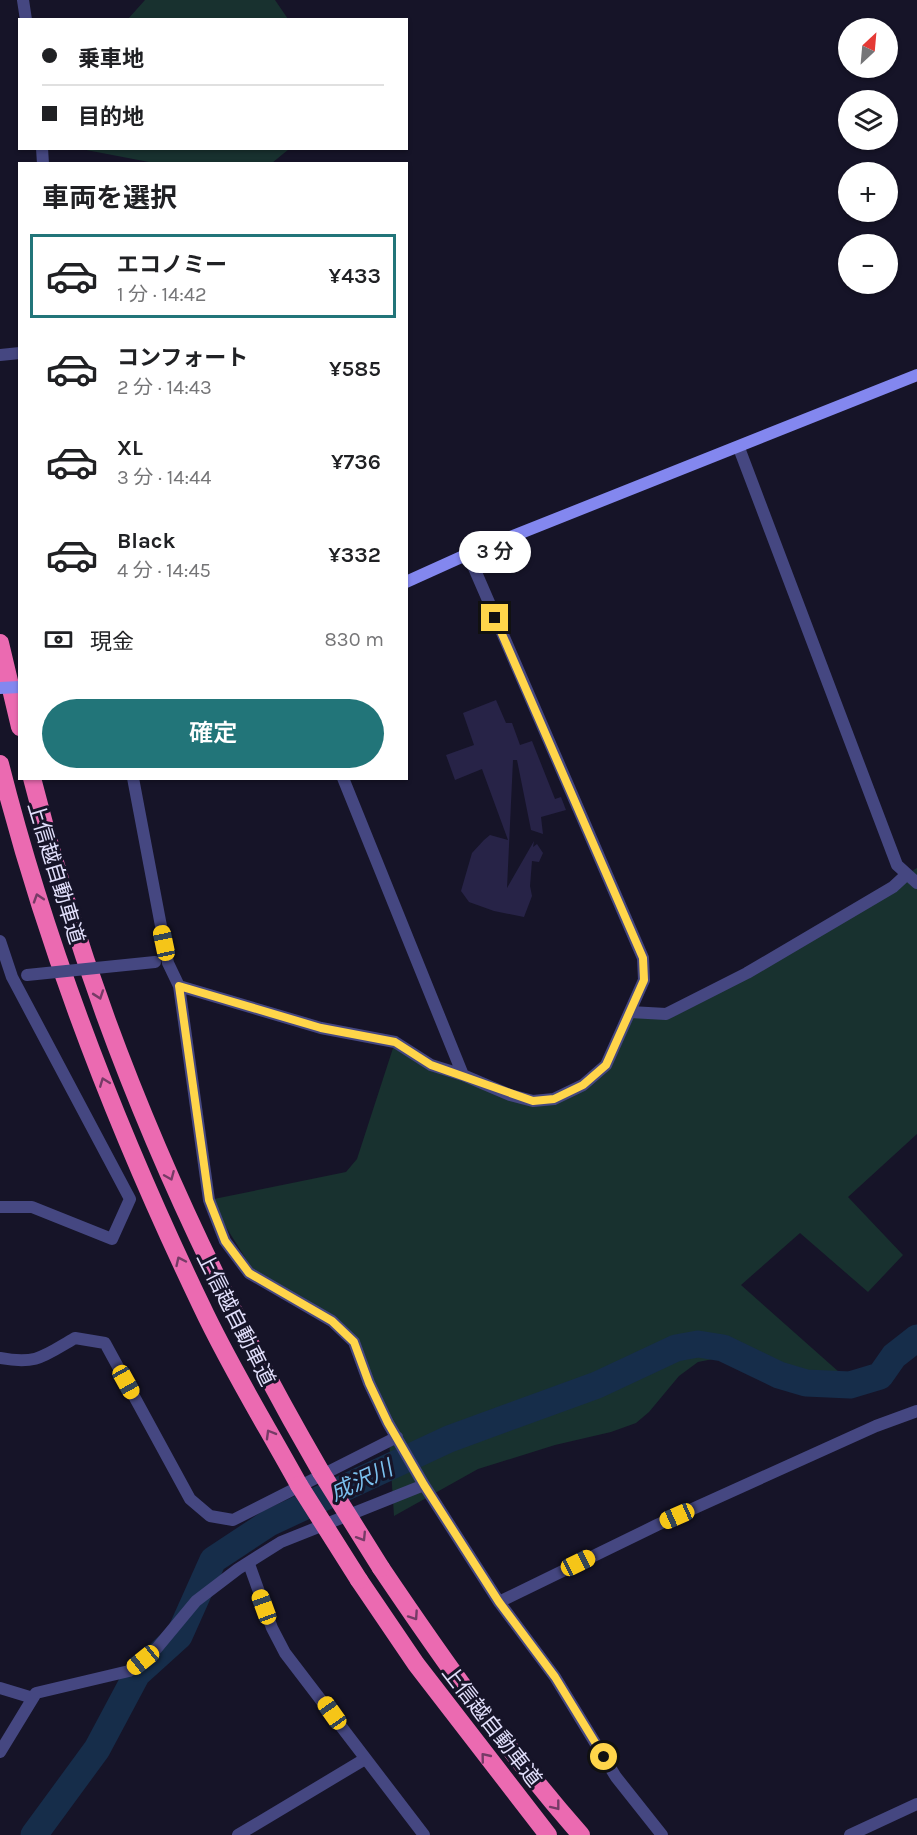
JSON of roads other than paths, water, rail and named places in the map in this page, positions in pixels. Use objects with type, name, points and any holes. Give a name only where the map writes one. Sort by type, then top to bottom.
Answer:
[{"type":"highway","points":[[0,643],[18,719]]},
{"type":"highway","name":"上信越自動車道","points":[[0,764],[37,896],[115,1112],[202,1307],[299,1485],[359,1580],[416,1664],[548,1835]]},
{"type":"highway","name":"上信越自動車道","points":[[33,780],[64,891],[139,1103],[224,1295],[271,1386],[381,1568],[492,1724],[581,1835]]},
{"type":"street","points":[[23,0],[26,18]]},
{"type":"street","points":[[0,355],[18,353]]},
{"type":"street","points":[[408,581],[468,554],[739,448],[917,375]]},
{"type":"street","points":[[739,448],[897,866],[917,883]]},
{"type":"street","points":[[179,986],[321,1028],[395,1042],[431,1065],[463,1075],[510,1095],[533,1101],[554,1099],[583,1085],[606,1065],[644,980],[643,958],[468,554]]},
{"type":"street","points":[[0,688],[18,687]]},
{"type":"street","points":[[133,780],[162,963],[179,986],[209,1200],[225,1241],[249,1273],[332,1321],[354,1342],[369,1383],[396,1437],[424,1485],[499,1602],[555,1677],[616,1777],[662,1835]]},
{"type":"street","points":[[344,780],[463,1075]]},
{"type":"street","points":[[630,1012],[666,1014],[747,973],[893,887],[906,875]]},
{"type":"street","points":[[0,941],[6,977],[130,1199],[112,1239],[32,1207],[0,1207]]},
{"type":"street","points":[[6,977],[162,963]]},
{"type":"street","points":[[0,1358],[24,1363],[47,1355],[75,1338],[105,1343],[190,1499],[210,1516],[233,1520],[396,1437]]},
{"type":"street","points":[[499,1602],[668,1520],[876,1426],[917,1411]]},
{"type":"street","points":[[0,1752],[36,1693],[129,1671],[157,1648],[196,1601],[238,1569],[281,1542],[424,1485]]},
{"type":"street","points":[[249,1564],[272,1628],[285,1653],[424,1835]]},
{"type":"street","points":[[0,1688],[33,1698]]},
{"type":"street","points":[[238,1835],[365,1760]]},
{"type":"street","points":[[850,1835],[917,1804]]},
{"type":"waterway","name":"成沢川","points":[[34,1835],[97,1749],[137,1674],[179,1636],[213,1560],[269,1523],[449,1439],[597,1385],[676,1348],[698,1344],[723,1348],[779,1375],[806,1383],[850,1385],[880,1376],[894,1356],[917,1338]]}]
